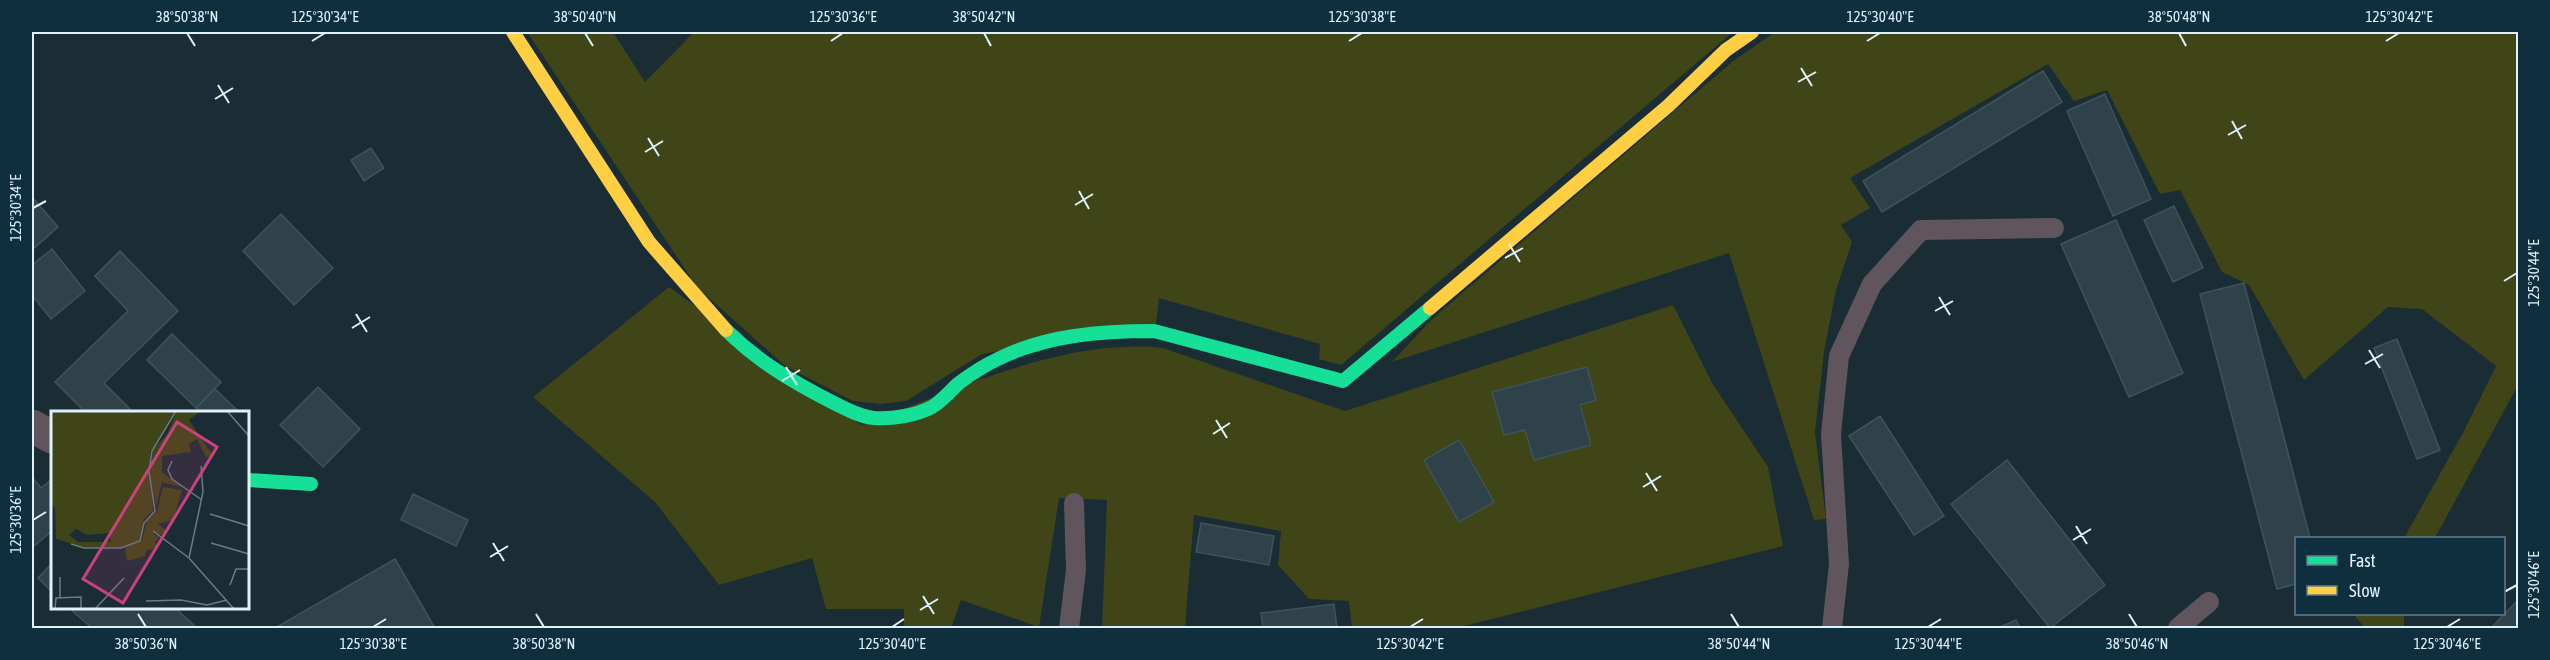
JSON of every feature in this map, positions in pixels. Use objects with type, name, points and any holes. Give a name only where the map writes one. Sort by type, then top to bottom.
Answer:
[{"type":"street","points":[[513,32],[649,242],[727,331],[785,378],[842,407],[872,418],[902,417],[932,407],[961,382],[998,359],[1037,344],[1103,332],[1154,331],[1343,381],[1668,106],[1726,50],[1752,32]]},
{"type":"street","points":[[32,426],[51,436]]},
{"type":"street","points":[[249,480],[311,484]]},
{"type":"lane","points":[[1832,628],[1839,564],[1831,434],[1839,356],[1872,284],[1921,230],[2054,228]]},
{"type":"lane","points":[[1069,628],[1076,570],[1074,503]]},
{"type":"lane","points":[[2178,628],[2209,602]]},
{"type":"green space","points":[[527,32],[613,32],[645,82],[694,32],[1733,32],[1341,365],[1319,359],[1320,344],[1159,298],[1156,324],[982,354],[906,401],[881,404],[853,401],[785,366],[697,287]]},
{"type":"green space","points":[[1775,32],[2518,32],[2518,385],[2436,537],[2405,537],[2464,431],[2496,366],[2422,309],[2388,307],[2304,380],[2249,285],[2222,272],[2180,190],[2160,194],[2107,90],[2074,101],[2048,64],[1850,178],[1870,208],[1841,225],[1852,242],[1836,290],[1824,352],[1815,432],[1826,519],[1814,520],[1729,253],[1392,362],[1431,320],[1732,62]]},
{"type":"green space","points":[[669,287],[861,425],[1009,370],[1087,351],[1125,347],[1163,348],[1345,411],[1673,305],[1712,383],[1768,467],[1783,546],[1456,628],[1352,628],[1349,601],[1309,599],[1278,565],[1281,531],[1194,515],[1185,628],[1102,628],[1107,500],[1059,498],[1039,627],[961,600],[951,628],[904,628],[904,609],[826,609],[812,558],[719,585],[655,502],[533,397]]},
{"type":"green space","points":[[2354,615],[2404,615],[2404,628],[2365,628]]},
{"type":"building","points":[[2043,71],[2062,102],[1882,212],[1863,181]]},
{"type":"building","points":[[2105,94],[2151,199],[2113,216],[2067,111]]},
{"type":"building","points":[[371,148],[384,168],[364,181],[351,160]]},
{"type":"building","points":[[32,197],[58,227],[32,250]]},
{"type":"building","points":[[2174,206],[2203,268],[2173,282],[2144,220]]},
{"type":"building","points":[[281,214],[333,268],[294,305],[243,251]]},
{"type":"building","points":[[2116,220],[2183,373],[2129,397],[2061,244]]},
{"type":"building","points":[[52,249],[85,291],[51,319],[32,295],[32,265]]},
{"type":"building","points":[[120,251],[178,311],[104,383],[132,411],[84,411],[55,382],[128,311],[95,276]]},
{"type":"building","points":[[2244,283],[2310,537],[2295,537],[2295,584],[2277,589],[2200,294]]},
{"type":"building","points":[[172,334],[221,382],[196,408],[147,360]]},
{"type":"building","points":[[2397,339],[2440,450],[2417,459],[2374,348]]},
{"type":"building","points":[[1587,367],[1596,400],[1580,405],[1591,445],[1534,460],[1525,430],[1504,435],[1492,392]]},
{"type":"building","points":[[318,387],[360,429],[323,467],[280,425]]},
{"type":"building","points":[[215,389],[238,411],[199,411],[196,408]]},
{"type":"building","points":[[1880,416],[1944,516],[1914,535],[1849,436]]},
{"type":"building","points":[[1459,440],[1494,502],[1459,522],[1424,460]]},
{"type":"building","points":[[2007,460],[2105,585],[2050,628],[1951,504]]},
{"type":"building","points":[[32,477],[41,488],[51,480],[51,532],[32,548]]},
{"type":"building","points":[[413,494],[468,520],[456,546],[401,520]]},
{"type":"building","points":[[1201,523],[1274,536],[1269,565],[1196,552]]},
{"type":"building","points":[[395,559],[435,628],[275,628]]},
{"type":"building","points":[[51,564],[51,591],[38,578]]},
{"type":"building","points":[[2518,600],[2518,628],[2491,628],[2505,615]]},
{"type":"building","points":[[1334,604],[1337,628],[1263,628],[1261,613]]},
{"type":"building","points":[[70,609],[176,609],[197,628],[92,628]]},
{"type":"building","points":[[2016,620],[2020,628],[1998,628]]},
{"type":"traffic: fast","points":[[726,330],[763,361],[817,394],[863,416],[888,418],[911,415],[932,407],[973,373],[1016,351],[1035,344],[1074,336],[1114,332],[1154,331],[1343,381],[1430,308]]},
{"type":"traffic: fast","points":[[249,480],[311,484]]},
{"type":"traffic: slow","points":[[513,32],[649,242],[726,330]]},
{"type":"traffic: slow","points":[[1430,308],[1668,106],[1726,50],[1752,32]]}]
